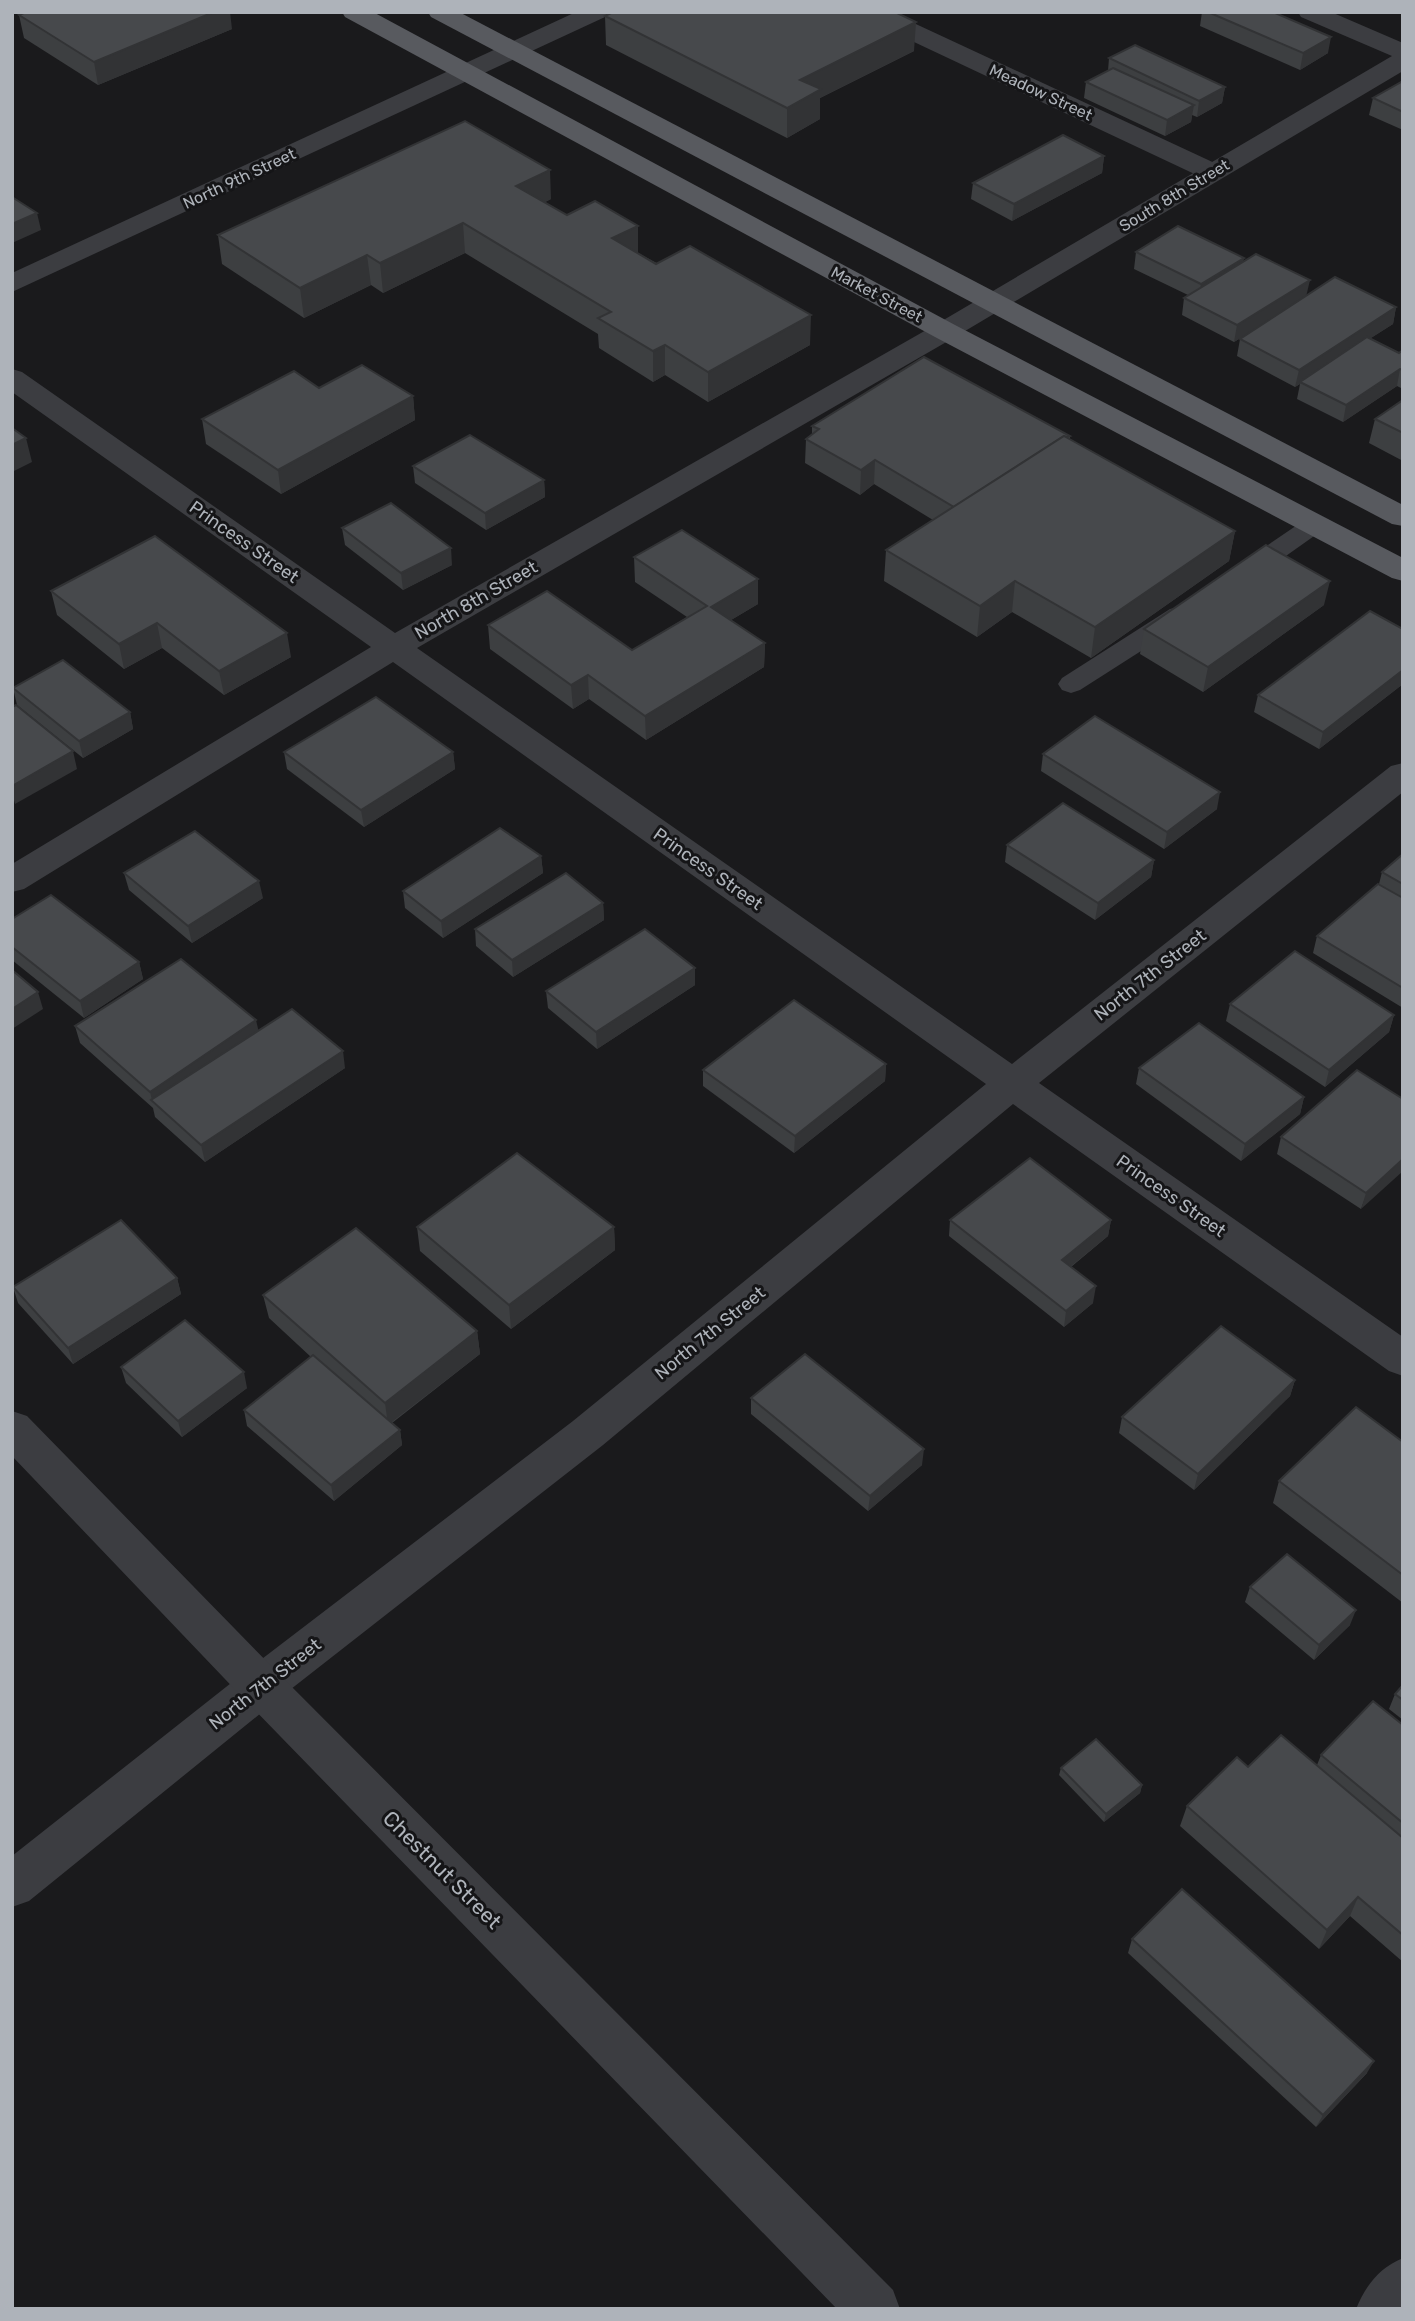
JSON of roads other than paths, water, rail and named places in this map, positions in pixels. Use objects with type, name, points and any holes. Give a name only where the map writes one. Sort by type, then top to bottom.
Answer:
[{"type":"main road","name":"Market Street","points":[[354,12],[945,331],[1403,571]]},
{"type":"main road","points":[[440,12],[991,304],[1403,517]]},
{"type":"street","name":"North 9th Street","points":[[12,284],[596,12]]},
{"type":"street","name":"Meadow Street","points":[[870,12],[1212,172]]},
{"type":"street","points":[[1310,12],[1403,52]]},
{"type":"street","name":"South 8th Street","points":[[945,331],[1403,60]]},
{"type":"street","name":"North 8th Street","points":[[12,880],[394,647],[945,331]]},
{"type":"street","name":"Princess Street","points":[[12,378],[1403,1359]]},
{"type":"street","name":"North 7th Street","points":[[12,1885],[261,1686],[588,1433],[1012,1084],[1403,774]]},
{"type":"street","name":"Chestnut Street","points":[[12,1428],[261,1686],[874,2309]]},
{"type":"street","points":[[1382,2309],[1403,2284]]},
{"type":"lane","points":[[1222,587],[1315,524]]},
{"type":"lane","points":[[1071,684],[1199,602]]}]
